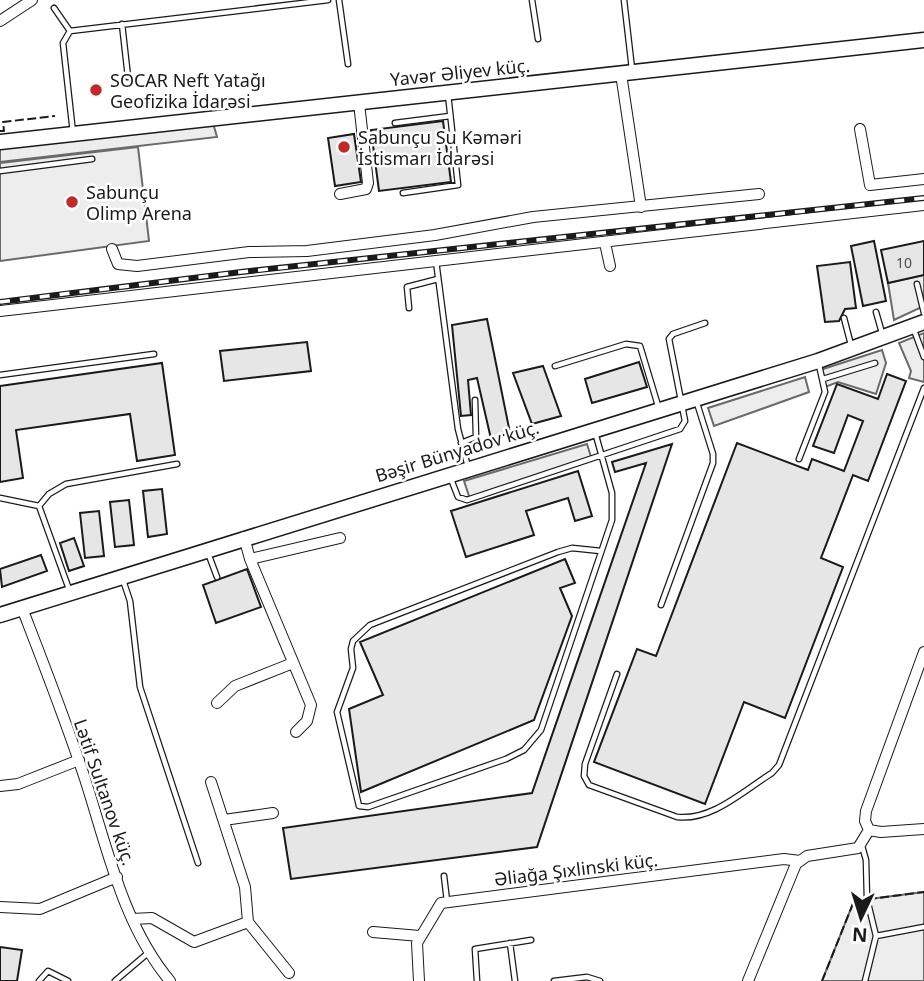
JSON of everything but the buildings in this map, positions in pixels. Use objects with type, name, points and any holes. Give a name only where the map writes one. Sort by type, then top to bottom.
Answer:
[{"type":"street","points":[[0,21],[32,0]]},
{"type":"street","name":"Yavər Əliyev küç.","points":[[0,142],[924,40]]},
{"type":"street","points":[[627,74],[641,207]]},
{"type":"street","points":[[340,194],[360,192],[366,189],[368,183],[359,103]]},
{"type":"street","points":[[860,129],[870,185],[924,179]]},
{"type":"street","points":[[112,249],[118,264],[137,266],[249,252],[307,251],[435,235],[533,217],[759,194]]},
{"type":"street","points":[[0,311],[221,288],[436,260],[924,205]]},
{"type":"street","points":[[605,243],[610,266]]},
{"type":"street","name":"Bəşir Bünyadov küç.","points":[[1,612],[22,608],[818,361],[918,324]]},
{"type":"street","points":[[244,537],[250,559],[311,705],[307,721],[296,732]]},
{"type":"street","points":[[250,559],[340,538]]},
{"type":"street","name":"Lətif Sultanov küç.","points":[[22,608],[79,760],[132,919],[148,953],[170,981]]},
{"type":"street","points":[[862,846],[869,830],[865,821],[866,811],[924,652]]},
{"type":"street","points":[[217,703],[235,686],[293,663]]},
{"type":"street","points":[[0,786],[18,784],[79,760]]},
{"type":"street","points":[[211,782],[245,887],[248,922],[289,973]]},
{"type":"street","points":[[224,820],[273,813]]},
{"type":"street","points":[[869,830],[881,832],[924,829]]},
{"type":"street","name":"Əliağa Şıxlinski küç.","points":[[447,902],[784,859],[800,860],[814,855],[854,850],[862,846]]},
{"type":"street","points":[[748,981],[790,875],[800,860]]},
{"type":"street","points":[[0,908],[30,911],[52,906],[117,877]]},
{"type":"street","points":[[419,981],[416,952],[420,936],[436,907],[447,902]]},
{"type":"street","points":[[132,919],[152,918],[194,942],[248,922]]},
{"type":"street","points":[[373,932],[420,936]]},
{"type":"lane","points":[[69,31],[328,0]]},
{"type":"lane","points":[[340,0],[348,64]]},
{"type":"lane","points":[[531,0],[538,39]]},
{"type":"lane","points":[[624,0],[627,74]]},
{"type":"lane","points":[[54,8],[69,31]]},
{"type":"lane","points":[[122,24],[128,77]]},
{"type":"lane","points":[[69,31],[63,43],[73,134]]},
{"type":"lane","points":[[403,193],[458,185],[447,93]]},
{"type":"lane","points":[[395,122],[450,116]]},
{"type":"lane","points":[[0,172],[92,159]]},
{"type":"lane","points":[[436,260],[461,443],[468,468]]},
{"type":"lane","points":[[409,308],[407,287],[438,278]]},
{"type":"lane","points":[[917,284],[924,313]]},
{"type":"lane","points":[[876,312],[884,338]]},
{"type":"lane","points":[[844,318],[852,349]]},
{"type":"lane","points":[[449,474],[458,497],[463,500],[680,429],[684,421],[669,339],[673,334],[705,323]]},
{"type":"lane","points":[[918,324],[924,358]]},
{"type":"lane","points":[[555,366],[626,344],[636,344],[640,346],[660,410]]},
{"type":"lane","points":[[0,375],[154,354]]},
{"type":"lane","points":[[799,459],[823,398],[823,379],[818,361]]},
{"type":"lane","points":[[823,379],[876,363]]},
{"type":"lane","points":[[617,674],[585,764],[584,776],[589,785],[677,817],[689,818],[704,816],[772,773],[779,765],[924,388]]},
{"type":"lane","points":[[661,604],[713,463],[713,454],[696,398]]},
{"type":"lane","points":[[461,443],[476,437],[475,400]]},
{"type":"lane","points":[[594,430],[612,493],[613,508],[601,551],[541,730],[534,741],[506,759],[368,807],[359,806],[337,712],[353,668],[351,649],[358,634],[370,625],[558,552],[572,548],[601,551]]},
{"type":"lane","points":[[39,506],[49,494],[66,484],[177,464]]},
{"type":"lane","points":[[0,498],[39,506]]},
{"type":"lane","points":[[39,506],[70,593]]},
{"type":"lane","points":[[206,549],[217,577]]},
{"type":"lane","points":[[121,576],[130,601],[140,687],[198,863]]},
{"type":"lane","points":[[862,846],[866,860],[868,907],[876,936],[865,981]]},
{"type":"lane","points":[[444,876],[447,902]]},
{"type":"lane","points":[[876,936],[924,926]]},
{"type":"lane","points":[[477,981],[475,949],[531,940]]},
{"type":"lane","points":[[510,943],[515,981]]},
{"type":"lane","points":[[115,981],[148,953]]},
{"type":"lane","points":[[39,981],[48,971],[68,981]]},
{"type":"lane","points":[[554,981],[587,977],[600,981]]},
{"type":"shaded area","points":[[213,123],[217,137],[0,162],[0,147]]},
{"type":"shaded area","name":"Sabunçu Olimp Arena","points":[[138,147],[149,241],[0,261],[0,163]]},
{"type":"shaded area","points":[[924,275],[924,306],[894,320],[888,283]]},
{"type":"shaded area","points":[[924,333],[924,382],[909,378],[911,371],[899,343]]},
{"type":"shaded area","points":[[882,350],[886,363],[876,394],[838,382],[825,387],[820,370]]},
{"type":"shaded area","points":[[805,377],[809,392],[714,426],[708,408]]},
{"type":"shaded area","points":[[587,444],[592,460],[470,499],[464,481]]},
{"type":"shaded area","points":[[924,892],[924,981],[822,981],[854,901]]},
{"type":"railway","points":[[0,302],[241,272],[924,198]]},
{"type":"fence","points":[[0,131],[4,131],[3,122],[55,116]]},
{"type":"fence","points":[[822,981],[854,901],[924,892]]},
{"type":"place","name":"SOCAR Neft Yatağı Geofizika İdarəsi","points":[[96,90]]},
{"type":"place","name":"Sabunçu Su Kəməri İstismarı İdarəsi","points":[[344,147]]},
{"type":"place","name":"Sabunçu Olimp Arena","points":[[72,202]]}]
